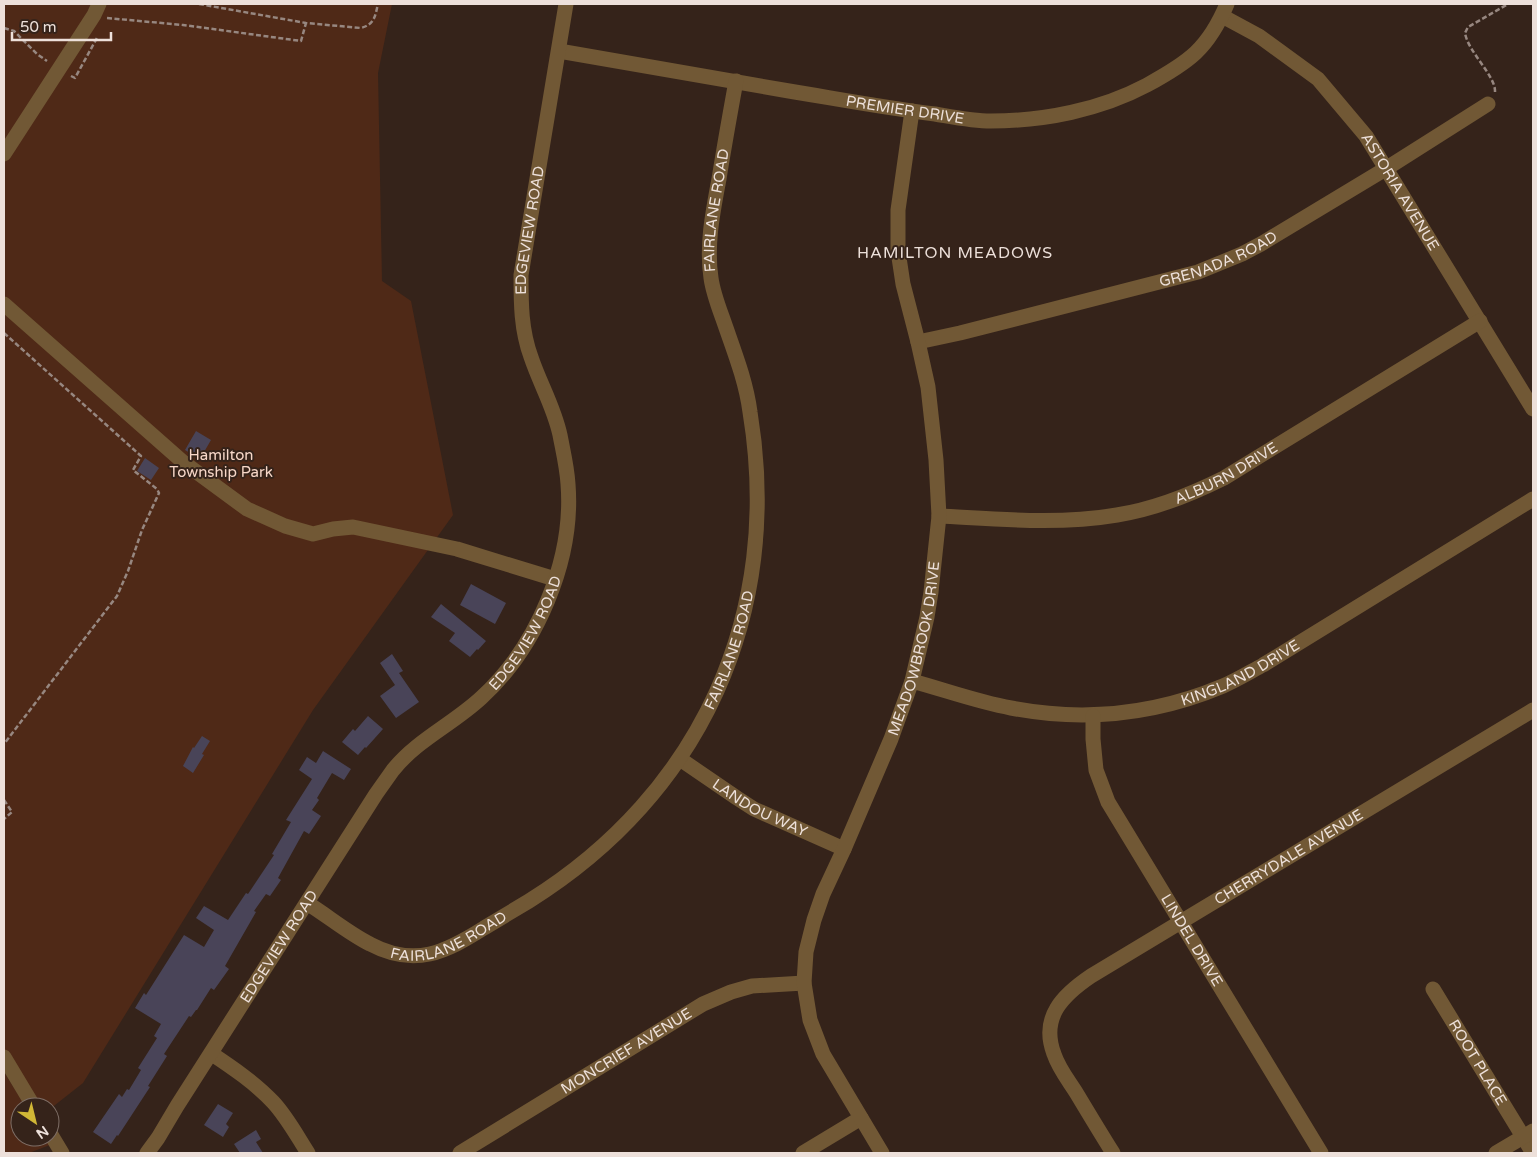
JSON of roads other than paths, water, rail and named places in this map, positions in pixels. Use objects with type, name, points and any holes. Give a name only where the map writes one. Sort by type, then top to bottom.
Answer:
[{"type":"street","name":"EDGEVIEW ROAD","points":[[147,1153],[212,1054],[376,794],[400,761],[482,698],[523,649],[545,608],[562,552],[567,524],[568,485],[559,428],[531,358],[524,333],[520,305],[521,275],[566,4]]},
{"type":"street","points":[[4,154],[96,9]]},
{"type":"street","name":"PREMIER DRIVE","points":[[558,51],[912,111],[974,120],[1030,120],[1082,110],[1125,95],[1174,70],[1184,64],[1201,48],[1209,38],[1224,10]]},
{"type":"street","name":"ASTORIA AVENUE","points":[[1224,10],[1318,79],[1366,136],[1533,409]]},
{"type":"street","name":"FAIRLANE ROAD","points":[[307,903],[370,944],[399,955],[434,954],[467,939],[551,887],[597,851],[624,826],[648,800],[680,759],[718,690],[744,615],[758,531],[758,479],[750,408],[710,277],[712,219],[736,81]]},
{"type":"street","name":"GRENADA ROAD","points":[[918,342],[1198,272],[1242,254],[1387,168],[1488,104]]},
{"type":"street","name":"MEADOWBROOK DRIVE","points":[[882,1153],[823,1054],[810,1020],[804,983],[806,952],[814,920],[891,739],[912,681],[927,618],[939,516],[936,460],[928,387],[903,284],[898,251],[898,210],[912,111]]},
{"type":"street","points":[[4,304],[183,462],[248,509],[285,526],[313,534],[333,529],[353,528],[457,549],[555,579]]},
{"type":"street","name":"ALBURN DRIVE","points":[[939,516],[1037,520],[1085,519],[1148,508],[1181,498],[1224,478],[1480,321]]},
{"type":"street","name":"KINGLAND DRIVE","points":[[912,681],[1012,708],[1056,715],[1093,716],[1144,710],[1182,701],[1224,686],[1263,665],[1533,499]]},
{"type":"street","name":"CHERRYDALE AVENUE","points":[[1113,1153],[1062,1071],[1052,1049],[1050,1029],[1054,1013],[1073,988],[1533,710]]},
{"type":"street","name":"LINDEL DRIVE","points":[[1093,716],[1096,770],[1108,802],[1321,1153]]},
{"type":"street","name":"LANDOU WAY","points":[[680,759],[754,808],[844,849]]},
{"type":"street","name":"MONCRIEF AVENUE","points":[[460,1153],[703,1004],[731,992],[752,986],[804,983]]},
{"type":"street","name":"ROOT PLACE","points":[[1432,989],[1528,1134],[1533,1153]]},
{"type":"street","points":[[212,1054],[240,1073],[268,1097],[308,1153]]},
{"type":"street","points":[[4,1057],[28,1097]]},
{"type":"street","points":[[804,1153],[861,1118]]},
{"type":"street","points":[[1496,1153],[1528,1134]]},
{"type":"district","name":"HAMILTON MEADOWS","points":[[955,253]]},
{"type":"park label","name":"Hamilton Township Park","points":[[221,464]]}]
